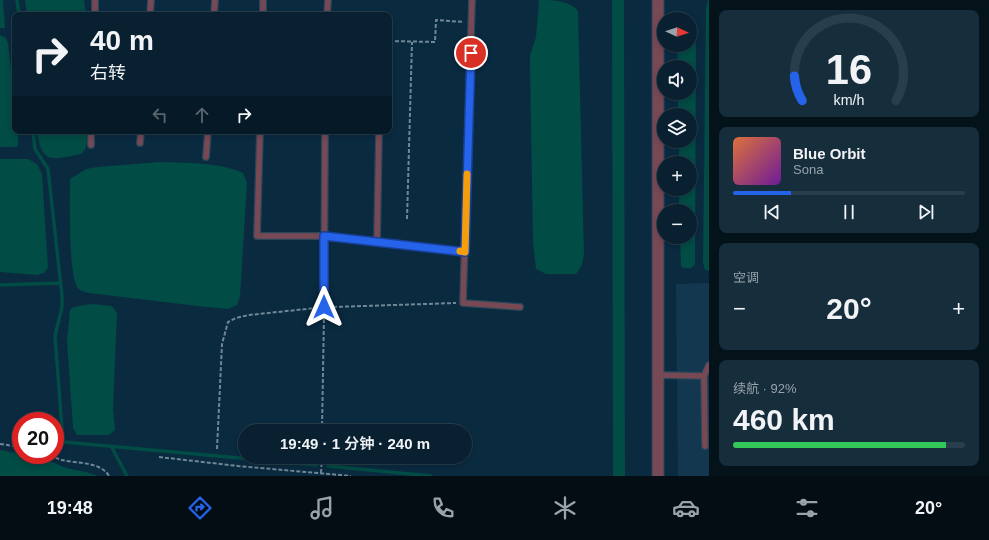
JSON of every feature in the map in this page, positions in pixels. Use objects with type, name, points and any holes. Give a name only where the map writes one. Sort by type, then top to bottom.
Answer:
[{"type":"street","points":[[658,0],[658,476]]},
{"type":"lane","points":[[95,0],[95,12]]},
{"type":"lane","points":[[150,12],[151,0]]},
{"type":"lane","points":[[214,12],[215,0]]},
{"type":"lane","points":[[263,0],[263,12]]},
{"type":"lane","points":[[328,0],[328,12]]},
{"type":"lane","points":[[472,0],[463,303],[520,307]]},
{"type":"lane","points":[[91,134],[91,145]]},
{"type":"lane","points":[[140,143],[141,134]]},
{"type":"lane","points":[[206,157],[208,134]]},
{"type":"lane","points":[[260,134],[256,236],[324,236],[465,252]]},
{"type":"lane","points":[[324,307],[325,134]]},
{"type":"lane","points":[[377,242],[379,134]]},
{"type":"lane","points":[[705,446],[704,376],[709,365]]},
{"type":"lane","points":[[658,375],[704,376]]},
{"type":"path","points":[[392,41],[435,42],[436,20],[472,22]]},
{"type":"path","points":[[407,219],[412,42]]},
{"type":"path","points":[[217,449],[222,344],[228,322],[236,318],[249,315],[324,307],[463,303]]},
{"type":"path","points":[[322,424],[324,307]]},
{"type":"path","points":[[0,444],[12,446]]},
{"type":"path","points":[[159,457],[351,476]]},
{"type":"path","points":[[64,461],[98,467],[106,471],[109,476]]},
{"type":"path","points":[[322,464],[322,473]]},
{"type":"shaded area","points":[[0,0],[3,0],[5,28],[0,28]]},
{"type":"shaded area","points":[[25,0],[84,0],[86,12],[27,12]]},
{"type":"shaded area","points":[[539,0],[565,3],[574,7],[578,11],[584,255],[581,267],[576,274],[546,274],[536,269],[533,242],[530,55],[536,37]]},
{"type":"shaded area","points":[[708,0],[709,271],[705,270],[703,263],[706,8]]},
{"type":"shaded area","points":[[0,35],[6,38],[8,43],[12,79],[12,134],[18,134],[18,146],[0,147]]},
{"type":"shaded area","points":[[677,52],[696,52],[696,60],[678,60]]},
{"type":"shaded area","points":[[678,100],[696,100],[696,108],[678,108]]},
{"type":"shaded area","points":[[38,134],[88,134],[86,148],[81,154],[63,157],[50,158],[42,150]]},
{"type":"shaded area","points":[[679,148],[696,148],[696,156],[679,156]]},
{"type":"shaded area","points":[[0,159],[28,159],[37,164],[42,174],[48,268],[44,273],[37,275],[0,272]]},
{"type":"shaded area","points":[[160,162],[213,165],[234,169],[243,173],[247,183],[240,296],[237,305],[228,309],[197,306],[89,293],[81,291],[78,288],[75,281],[71,254],[70,179],[86,169]]},
{"type":"shaded area","points":[[679,196],[695,196],[695,204],[679,204]]},
{"type":"shaded area","points":[[680,244],[695,244],[695,265],[691,268],[684,268],[681,266]]},
{"type":"shaded area","points":[[709,283],[709,476],[678,476],[676,284]]},
{"type":"shaded area","points":[[92,304],[112,306],[117,313],[113,408],[115,430],[109,435],[77,435],[73,428],[67,341],[70,309]]},
{"type":"shaded area","points":[[0,450],[12,452],[12,464],[57,464],[66,468],[98,476],[0,476]]},
{"type":"waterway","points":[[17,0],[19,12]]},
{"type":"waterway","points":[[618,0],[619,476]]},
{"type":"waterway","points":[[33,134],[35,149],[48,169],[62,296],[62,307],[55,336],[63,442],[316,465]]},
{"type":"waterway","points":[[0,285],[60,283]]},
{"type":"waterway","points":[[111,446],[127,476]]},
{"type":"waterway","points":[[328,466],[431,476]]},
{"type":"slow traffic","points":[[460,251],[465,252],[467,174]]},
{"type":"route","points":[[324,307],[324,236],[465,252],[471,53]]}]
